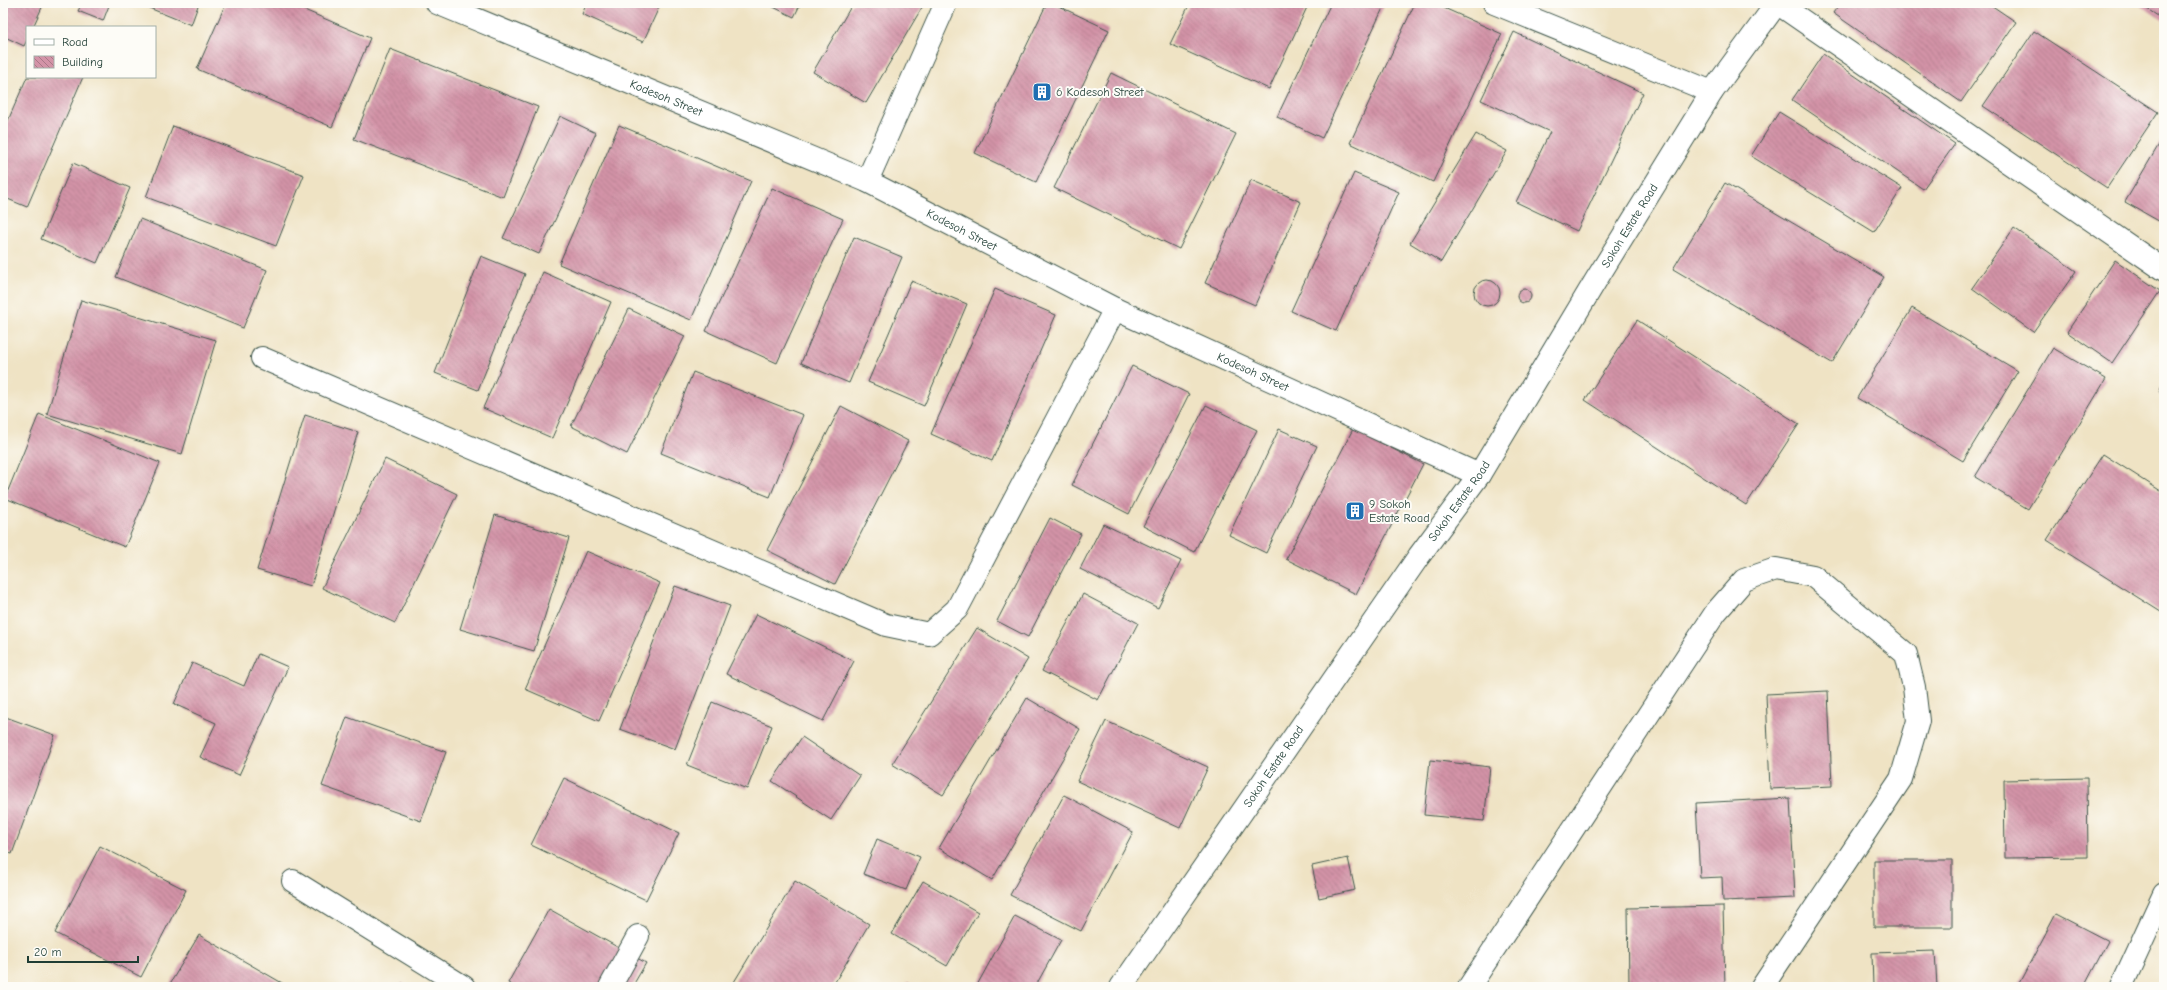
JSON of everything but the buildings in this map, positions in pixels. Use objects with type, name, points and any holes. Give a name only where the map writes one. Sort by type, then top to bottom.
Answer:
[{"type":"street","name":"Kodesoh Street","points":[[437,3],[867,181],[1115,309],[1479,475]]},
{"type":"street","points":[[867,181],[946,3]]},
{"type":"street","points":[[1494,3],[1712,92]]},
{"type":"street","points":[[1777,3],[2164,270]]},
{"type":"street","name":"Sokoh Estate Road","points":[[1121,987],[1419,556],[1479,475],[1712,92],[1777,3]]},
{"type":"street","points":[[262,358],[886,625],[930,634],[957,609],[1115,309]]},
{"type":"street","points":[[1469,987],[1716,612],[1744,580],[1776,569],[1813,576],[1906,654],[1914,687],[1918,721],[1901,779],[1762,987]]},
{"type":"street","points":[[293,881],[464,987]]},
{"type":"street","points":[[2122,987],[2164,894]]},
{"type":"street","points":[[610,987],[638,936]]},
{"type":"place","name":"6 Kodesoh Street","points":[[1042,92]]},
{"type":"place","name":"9 Sokoh Estate Road","points":[[1355,511]]}]
